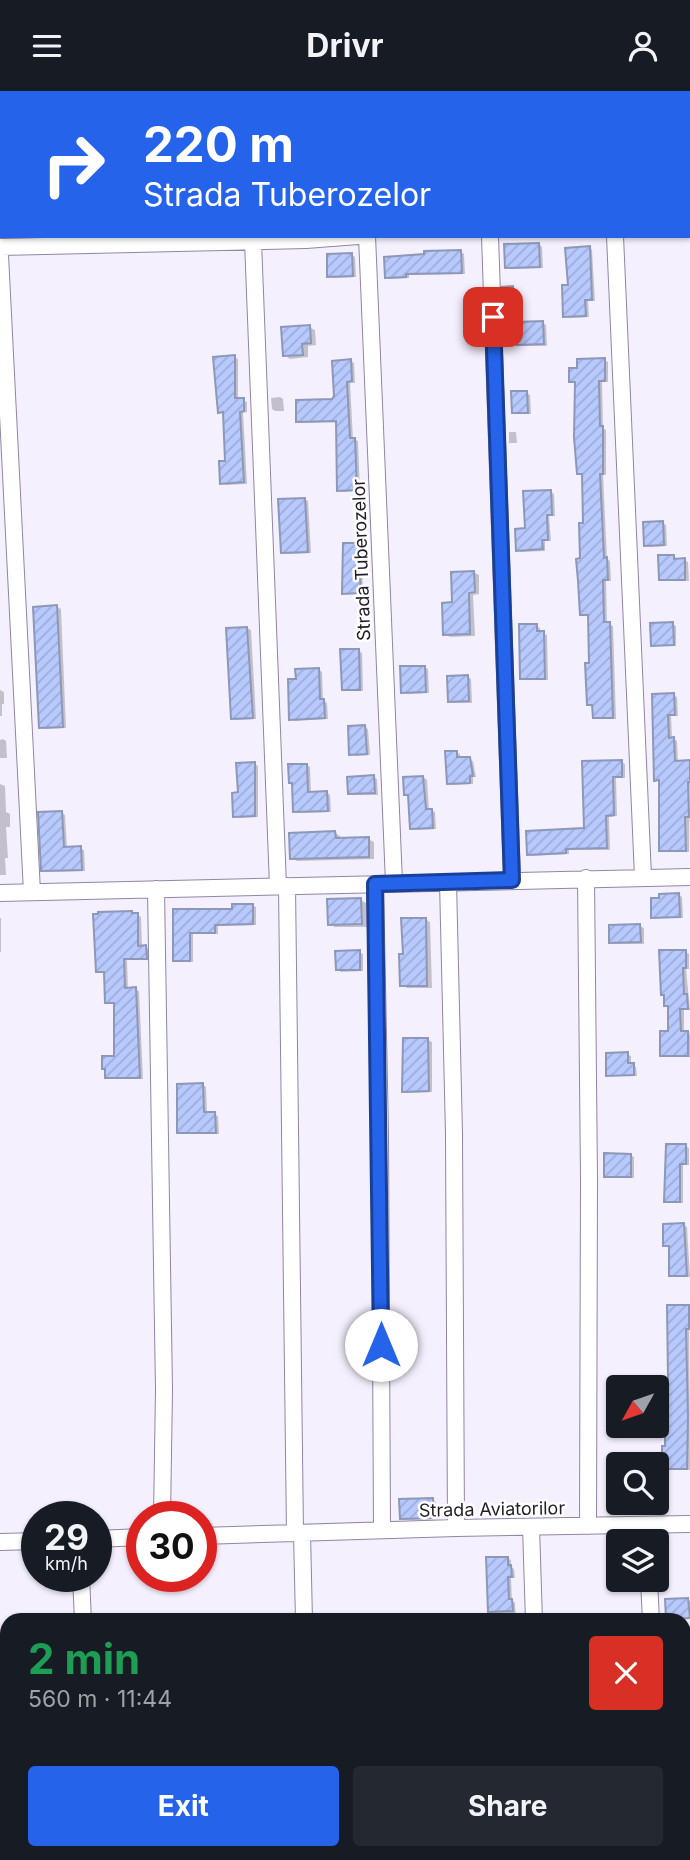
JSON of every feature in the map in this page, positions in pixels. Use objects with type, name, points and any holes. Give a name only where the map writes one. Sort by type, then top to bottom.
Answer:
[{"type":"street","points":[[0,247],[49,241],[253,241],[306,238]]},
{"type":"street","name":"Strada Tuberozelor","points":[[367,238],[394,883]]},
{"type":"street","points":[[490,238],[512,880]]},
{"type":"street","points":[[615,238],[643,877]]},
{"type":"street","points":[[253,241],[282,886],[298,1533],[303,1613]]},
{"type":"street","points":[[0,255],[32,892]]},
{"type":"street","points":[[0,893],[690,877]]},
{"type":"street","points":[[586,878],[588,1526]]},
{"type":"street","points":[[448,882],[454,1134],[456,1528]]},
{"type":"street","points":[[375,884],[380,1134],[382,1530]]},
{"type":"street","points":[[156,889],[164,1390],[162,1501]]},
{"type":"street","name":"Strada Aviatorilor","points":[[668,1529],[690,1524]]},
{"type":"street","name":"Strada Aviatorilor","points":[[217,1536],[456,1528],[588,1526],[610,1529]]},
{"type":"street","points":[[531,1527],[534,1613]]},
{"type":"street","points":[[0,1542],[21,1541]]},
{"type":"street","points":[[82,1592],[83,1613]]},
{"type":"street","points":[[650,1592],[651,1613]]},
{"type":"building","points":[[539,243],[540,267],[505,268],[504,244]]},
{"type":"building","points":[[590,246],[592,300],[585,300],[586,316],[563,317],[562,285],[568,285],[565,248]]},
{"type":"building","points":[[461,250],[462,273],[406,274],[406,277],[385,278],[384,257],[424,254],[424,251]]},
{"type":"building","points":[[352,253],[353,276],[327,277],[327,254]]},
{"type":"building","points":[[513,286],[515,303],[503,304],[502,287]]},
{"type":"building","points":[[543,321],[544,344],[517,345],[516,322]]},
{"type":"building","points":[[310,325],[311,343],[302,344],[303,355],[283,356],[281,327]]},
{"type":"building","points":[[235,355],[235,398],[244,398],[244,411],[240,412],[244,482],[220,484],[219,461],[225,461],[223,412],[218,413],[213,357]]},
{"type":"building","points":[[605,358],[605,381],[599,381],[600,426],[603,426],[603,474],[600,474],[604,558],[607,557],[608,580],[603,580],[604,622],[610,622],[613,718],[593,718],[592,705],[587,705],[585,663],[589,663],[588,615],[580,615],[576,559],[580,558],[579,523],[583,523],[582,474],[577,474],[574,437],[575,382],[569,382],[569,368],[577,368],[577,359]]},
{"type":"building","points":[[351,359],[352,381],[347,382],[350,438],[355,438],[357,490],[337,491],[336,421],[296,422],[296,400],[332,399],[332,361]]},
{"type":"building","points":[[511,391],[527,391],[528,413],[512,413]]},
{"type":"building","points":[[551,490],[552,515],[547,515],[548,540],[542,540],[543,549],[516,551],[515,529],[525,528],[523,491]]},
{"type":"building","points":[[305,498],[308,552],[281,553],[278,499]]},
{"type":"building","points":[[663,521],[664,545],[644,546],[643,522]]},
{"type":"building","points":[[343,543],[361,543],[361,593],[342,594]]},
{"type":"building","points":[[658,555],[674,555],[674,559],[685,558],[685,580],[659,580]]},
{"type":"building","points":[[474,571],[475,592],[469,593],[470,634],[443,635],[442,603],[452,602],[451,572]]},
{"type":"building","points":[[57,605],[63,727],[39,728],[33,607]]},
{"type":"building","points":[[673,622],[674,645],[651,646],[650,623]]},
{"type":"building","points":[[519,624],[537,624],[537,631],[544,631],[545,679],[520,679]]},
{"type":"building","points":[[247,627],[253,718],[231,719],[226,628]]},
{"type":"building","points":[[340,649],[359,649],[360,690],[342,690]]},
{"type":"building","points":[[400,666],[425,666],[426,692],[401,693]]},
{"type":"building","points":[[319,668],[320,699],[324,699],[325,718],[289,720],[288,679],[296,679],[295,669]]},
{"type":"building","points":[[468,675],[469,701],[448,702],[447,676]]},
{"type":"building","points":[[674,693],[675,715],[668,715],[669,738],[674,737],[675,761],[690,760],[689,817],[685,817],[686,851],[659,851],[659,780],[654,781],[652,694]]},
{"type":"building","points":[[365,725],[367,754],[349,755],[348,726]]},
{"type":"building","points":[[445,751],[457,751],[457,757],[470,757],[473,776],[470,776],[470,783],[447,784]]},
{"type":"building","points":[[622,760],[622,777],[613,777],[614,815],[606,816],[607,848],[566,849],[566,853],[527,855],[526,831],[584,828],[582,761]]},
{"type":"building","points":[[255,762],[255,816],[233,817],[232,793],[238,792],[236,763]]},
{"type":"building","points":[[288,764],[307,764],[308,792],[327,791],[328,811],[293,812]]},
{"type":"building","points":[[374,775],[375,793],[348,794],[347,777]]},
{"type":"building","points":[[423,776],[426,809],[432,809],[433,828],[410,829],[408,795],[404,795],[403,777]]},
{"type":"building","points":[[62,811],[64,847],[81,846],[82,870],[41,871],[38,812]]},
{"type":"building","points":[[335,831],[336,838],[369,837],[369,857],[290,859],[289,833]]},
{"type":"building","points":[[679,893],[680,917],[651,918],[651,898],[659,898],[659,894]]},
{"type":"building","points":[[361,898],[362,924],[328,925],[327,899]]},
{"type":"building","points":[[232,904],[253,904],[253,924],[215,925],[215,933],[190,933],[190,961],[173,961],[173,909],[232,909]]},
{"type":"building","points":[[132,911],[138,913],[138,946],[146,945],[147,959],[124,959],[125,988],[136,987],[140,1078],[105,1078],[102,1056],[114,1056],[114,1003],[105,1003],[104,972],[96,972],[93,914]]},
{"type":"building","points":[[401,918],[426,918],[427,986],[400,986],[399,954],[403,954]]},
{"type":"building","points":[[640,924],[641,942],[609,943],[609,925]]},
{"type":"building","points":[[360,950],[360,970],[336,970],[335,951]]},
{"type":"building","points":[[659,950],[686,950],[686,968],[683,968],[684,994],[687,994],[688,1009],[680,1009],[681,1031],[688,1031],[688,1056],[660,1056],[660,1031],[668,1031],[668,1006],[664,1006],[664,995],[661,995]]},
{"type":"building","points":[[403,1038],[428,1038],[429,1091],[402,1092]]},
{"type":"building","points":[[628,1052],[628,1063],[634,1063],[634,1075],[606,1076],[606,1053]]},
{"type":"building","points":[[203,1083],[204,1112],[215,1112],[216,1133],[177,1133],[177,1084]]},
{"type":"building","points":[[666,1144],[686,1144],[686,1164],[680,1164],[680,1202],[664,1202]]},
{"type":"building","points":[[604,1153],[631,1154],[631,1177],[604,1177]]},
{"type":"building","points":[[684,1223],[687,1276],[669,1276],[669,1246],[663,1246],[663,1224]]},
{"type":"building","points":[[667,1305],[689,1305],[689,1329],[686,1329],[687,1469],[669,1469],[669,1452],[662,1452],[665,1439],[669,1438]]},
{"type":"building","points":[[433,1498],[434,1518],[400,1519],[399,1499]]},
{"type":"building","points":[[486,1557],[508,1557],[512,1577],[508,1577],[509,1599],[512,1599],[513,1611],[488,1612]]},
{"type":"building","points":[[688,1598],[690,1613],[666,1613],[665,1599]]},
{"type":"route","points":[[381,1345],[375,884],[512,880],[493,317]]}]
